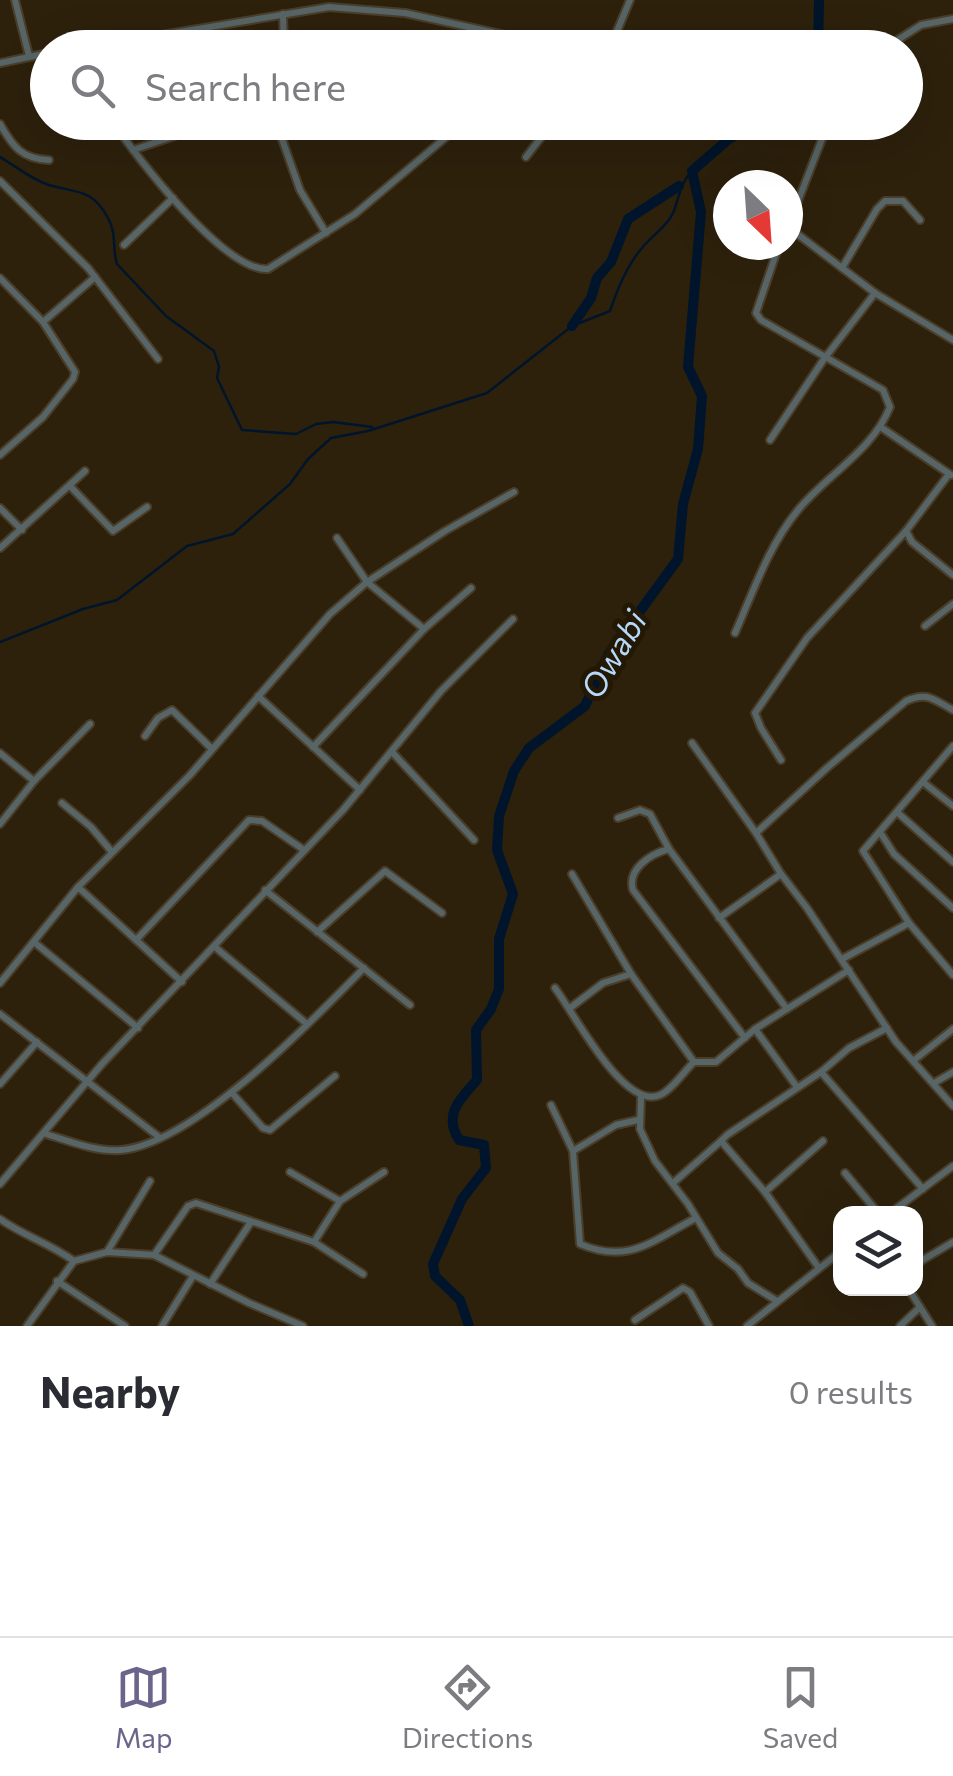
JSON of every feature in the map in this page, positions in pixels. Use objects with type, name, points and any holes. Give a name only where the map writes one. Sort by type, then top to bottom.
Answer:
[{"type":"street","points":[[0,63],[29,56],[15,0]]},
{"type":"street","points":[[618,30],[630,0]]},
{"type":"street","points":[[189,30],[329,4],[405,12],[490,30]]},
{"type":"street","points":[[283,14],[283,30]]},
{"type":"street","points":[[913,30],[953,19]]},
{"type":"street","points":[[0,124],[27,158],[49,160]]},
{"type":"street","points":[[126,140],[174,198],[230,255],[258,270],[268,270],[326,233],[444,140]]},
{"type":"street","points":[[134,150],[163,140]]},
{"type":"street","points":[[282,140],[300,190],[326,233]]},
{"type":"street","points":[[526,156],[539,140]]},
{"type":"street","points":[[803,188],[822,140]]},
{"type":"street","points":[[0,182],[95,278],[158,359]]},
{"type":"street","points":[[124,246],[174,198]]},
{"type":"street","points":[[842,268],[885,201],[903,201],[920,220]]},
{"type":"street","points":[[803,238],[875,293],[953,340]]},
{"type":"street","points":[[734,633],[772,549],[796,511],[882,428],[890,407],[883,390],[761,320],[756,313],[774,260]]},
{"type":"street","points":[[0,278],[42,322],[75,372],[43,417],[2,449]]},
{"type":"street","points":[[42,322],[95,278]]},
{"type":"street","points":[[770,440],[824,358],[875,293]]},
{"type":"street","points":[[782,760],[755,714],[807,638],[906,531],[951,475],[882,428]]},
{"type":"street","points":[[0,548],[85,471]]},
{"type":"street","points":[[70,486],[114,531],[147,507]]},
{"type":"street","points":[[0,983],[78,887],[190,774],[320,624],[367,582],[514,492]]},
{"type":"street","points":[[0,508],[22,530]]},
{"type":"street","points":[[906,531],[912,542],[953,574]]},
{"type":"street","points":[[337,538],[367,582],[424,629]]},
{"type":"street","points":[[313,747],[424,629],[471,588]]},
{"type":"street","points":[[925,626],[953,604]]},
{"type":"street","points":[[0,1184],[88,1081],[360,790],[441,691],[514,619]]},
{"type":"street","points":[[756,833],[906,701],[920,694],[953,710]]},
{"type":"street","points":[[258,696],[360,790]]},
{"type":"street","points":[[145,736],[158,718],[172,710],[211,748]]},
{"type":"street","points":[[0,824],[34,781],[90,724]]},
{"type":"street","points":[[692,743],[887,1028],[953,1106]]},
{"type":"street","points":[[953,746],[864,849],[909,923],[953,976]]},
{"type":"street","points":[[392,752],[474,840]]},
{"type":"street","points":[[0,753],[34,781]]},
{"type":"street","points":[[944,756],[953,762]]},
{"type":"street","points":[[923,782],[953,806]]},
{"type":"street","points":[[62,803],[91,827],[112,852]]},
{"type":"street","points":[[618,818],[646,811],[668,849],[787,1009]]},
{"type":"street","points":[[898,813],[953,862]]},
{"type":"street","points":[[136,940],[249,820],[262,821],[304,850]]},
{"type":"street","points":[[880,832],[894,854],[953,908]]},
{"type":"street","points":[[668,849],[639,866],[632,876],[633,890],[744,1038]]},
{"type":"street","points":[[317,932],[384,871],[442,913]]},
{"type":"street","points":[[572,874],[631,974],[694,1062]]},
{"type":"street","points":[[720,918],[780,874]]},
{"type":"street","points":[[78,887],[182,982]]},
{"type":"street","points":[[266,890],[410,1005]]},
{"type":"street","points":[[842,959],[909,923]]},
{"type":"street","points":[[34,942],[138,1028]]},
{"type":"street","points":[[215,948],[307,1024]]},
{"type":"street","points":[[46,1134],[113,1150],[136,1147],[159,1137],[232,1093],[364,968]]},
{"type":"street","points":[[556,988],[622,1084],[641,1097],[665,1092],[694,1062],[716,1062],[755,1029],[849,970]]},
{"type":"street","points":[[570,1008],[603,983],[631,974]]},
{"type":"street","points":[[0,1014],[159,1137]]},
{"type":"street","points":[[673,1183],[721,1140],[822,1072],[849,1048],[887,1028]]},
{"type":"street","points":[[755,1029],[797,1087]]},
{"type":"street","points":[[913,1061],[953,1029]]},
{"type":"street","points":[[0,1084],[37,1042]]},
{"type":"street","points":[[822,1072],[924,1189]]},
{"type":"street","points":[[934,1083],[953,1072]]},
{"type":"street","points":[[232,1093],[263,1128],[270,1130],[335,1076]]},
{"type":"street","points":[[641,1097],[638,1120],[655,1160],[718,1253],[748,1283],[777,1301]]},
{"type":"street","points":[[550,1106],[572,1151],[578,1242],[604,1253],[627,1253],[696,1218]]},
{"type":"street","points":[[572,1151],[616,1126],[638,1120]]},
{"type":"street","points":[[721,1140],[765,1192],[819,1268]]},
{"type":"street","points":[[765,1192],[823,1141]]},
{"type":"street","points":[[901,1206],[953,1166]]},
{"type":"street","points":[[290,1172],[340,1201]]},
{"type":"street","points":[[314,1242],[340,1201],[384,1172]]},
{"type":"street","points":[[845,1173],[873,1206]]},
{"type":"street","points":[[107,1252],[150,1181]]},
{"type":"street","points":[[154,1255],[190,1204],[314,1242],[362,1274]]},
{"type":"street","points":[[0,1219],[50,1244],[74,1262]]},
{"type":"street","points":[[210,1284],[251,1222]]},
{"type":"street","points":[[923,1260],[953,1242]]},
{"type":"street","points":[[27,1326],[74,1262],[107,1252],[154,1255],[302,1326]]},
{"type":"street","points":[[748,1326],[833,1257]]},
{"type":"street","points":[[162,1326],[193,1276]]},
{"type":"street","points":[[57,1282],[125,1326]]},
{"type":"street","points":[[635,1320],[683,1288],[690,1292],[709,1326]]},
{"type":"street","points":[[913,1296],[932,1326]]},
{"type":"street","points":[[900,1326],[920,1308]]},
{"type":"waterway","name":"Owabi","points":[[818,30],[819,0]]},
{"type":"waterway","name":"Owabi","points":[[469,1326],[460,1300],[435,1276],[433,1264],[462,1199],[486,1168],[484,1145],[459,1140],[453,1115],[477,1080],[476,1030],[499,989],[499,939],[513,894],[497,850],[499,816],[514,771],[529,748],[585,706],[608,655],[678,559],[683,504],[698,449],[702,396],[688,367],[701,212],[692,171],[728,140]]},
{"type":"waterway","points":[[0,157],[42,182],[83,193],[96,201],[111,224],[117,264],[166,316],[214,351],[219,367],[217,378],[242,430],[296,434],[316,424],[333,422],[372,427]]},
{"type":"waterway","points":[[0,642],[83,609],[117,600],[187,546],[233,534],[290,484],[308,459],[331,438],[368,431],[487,393],[572,326],[610,311],[632,262],[670,218],[692,171]]},
{"type":"waterway","points":[[572,326],[591,298],[597,278],[611,262],[628,219],[679,186]]}]
